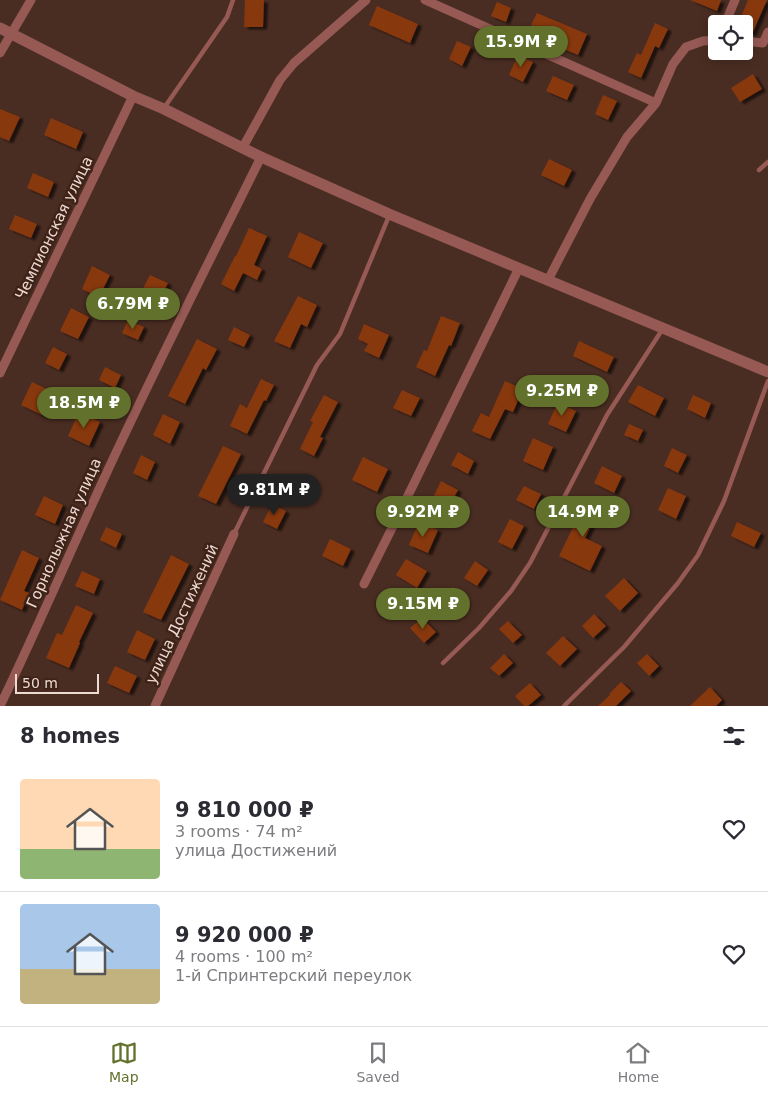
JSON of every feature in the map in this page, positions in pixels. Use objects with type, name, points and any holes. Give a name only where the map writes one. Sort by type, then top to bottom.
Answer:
[{"type":"street","points":[[0,52],[31,0]]},
{"type":"street","points":[[243,147],[280,80],[294,63],[366,0]]},
{"type":"street","points":[[425,0],[656,103]]},
{"type":"street","points":[[729,15],[735,0]]},
{"type":"street","points":[[0,28],[133,96],[164,109],[261,157],[389,214],[768,372]]},
{"type":"street","points":[[753,43],[766,45],[768,32]]},
{"type":"street","points":[[548,280],[590,199],[627,138],[656,103],[673,64],[686,47],[708,41]]},
{"type":"street","name":"Чемпионская улица","points":[[0,373],[133,96]]},
{"type":"street","name":"Горнолыжная улица","points":[[0,706],[107,472],[261,157]]},
{"type":"street","points":[[364,584],[519,268]]},
{"type":"street","name":"улица Достижений","points":[[155,706],[234,534]]},
{"type":"lane","points":[[164,109],[227,17],[233,0]]},
{"type":"lane","points":[[759,170],[768,162]]},
{"type":"lane","points":[[234,534],[317,365],[340,334],[389,214]]},
{"type":"lane","points":[[443,663],[511,591],[530,563],[607,415],[662,328]]},
{"type":"lane","points":[[564,706],[624,646],[678,583],[698,555],[724,501],[768,381]]},
{"type":"building","points":[[245,0],[264,0],[263,27],[244,27]]},
{"type":"building","points":[[690,0],[721,0],[717,11]]},
{"type":"building","points":[[748,0],[767,0],[753,32],[753,15],[742,15]]},
{"type":"building","points":[[497,2],[511,8],[506,22],[491,16]]},
{"type":"building","points":[[377,6],[418,24],[410,43],[369,25]]},
{"type":"building","points":[[537,13],[587,34],[578,55],[556,46],[560,38],[531,25]]},
{"type":"building","points":[[655,23],[668,29],[659,48],[655,46],[641,78],[628,72],[637,53],[641,55]]},
{"type":"building","points":[[457,41],[471,47],[462,66],[449,59]]},
{"type":"building","points":[[518,55],[533,62],[523,82],[509,75]]},
{"type":"building","points":[[753,74],[762,89],[740,102],[731,88]]},
{"type":"building","points":[[553,76],[574,85],[567,100],[546,91]]},
{"type":"building","points":[[603,95],[617,101],[608,120],[595,114]]},
{"type":"building","points":[[0,109],[20,117],[9,141],[0,137]]},
{"type":"building","points":[[51,118],[83,132],[76,149],[44,135]]},
{"type":"building","points":[[549,159],[572,170],[564,186],[541,175]]},
{"type":"building","points":[[33,173],[54,182],[48,197],[27,188]]},
{"type":"building","points":[[15,215],[37,224],[31,238],[9,229]]},
{"type":"building","points":[[249,228],[267,236],[254,265],[262,269],[257,280],[243,273],[234,291],[221,284]]},
{"type":"building","points":[[299,232],[323,243],[311,268],[288,257]]},
{"type":"building","points":[[92,266],[110,275],[99,297],[82,289]]},
{"type":"building","points":[[150,275],[168,283],[154,311],[136,302]]},
{"type":"building","points":[[298,296],[317,305],[307,327],[301,324],[290,348],[274,341]]},
{"type":"building","points":[[71,308],[89,317],[78,339],[60,331]]},
{"type":"building","points":[[441,316],[460,323],[451,346],[449,345],[435,376],[416,367],[424,350],[427,351]]},
{"type":"building","points":[[128,320],[144,327],[138,340],[122,333]]},
{"type":"building","points":[[364,324],[389,335],[379,358],[364,351],[368,344],[358,339]]},
{"type":"building","points":[[234,327],[250,335],[244,347],[228,340]]},
{"type":"building","points":[[197,339],[217,349],[206,370],[203,368],[185,404],[168,396]]},
{"type":"building","points":[[579,341],[614,357],[607,372],[573,356]]},
{"type":"building","points":[[53,347],[67,354],[59,370],[45,363]]},
{"type":"building","points":[[105,367],[121,375],[115,388],[99,380]]},
{"type":"building","points":[[261,379],[274,385],[266,401],[264,400],[247,434],[230,426],[240,404],[247,408]]},
{"type":"building","points":[[505,381],[523,389],[513,412],[505,409],[490,439],[472,431],[481,413],[489,417]]},
{"type":"building","points":[[32,382],[53,392],[42,415],[21,405]]},
{"type":"building","points":[[638,385],[664,398],[655,416],[628,402]]},
{"type":"building","points":[[402,390],[420,398],[411,416],[393,408]]},
{"type":"building","points":[[324,395],[338,402],[320,437],[323,438],[314,456],[300,449],[313,422],[310,421]]},
{"type":"building","points":[[693,395],[711,403],[705,418],[687,409]]},
{"type":"building","points":[[558,402],[576,411],[566,432],[548,424]]},
{"type":"building","points":[[79,412],[100,422],[89,446],[68,436]]},
{"type":"building","points":[[163,414],[180,422],[170,444],[153,435]]},
{"type":"building","points":[[629,424],[643,430],[638,441],[624,435]]},
{"type":"building","points":[[533,438],[553,447],[543,470],[523,461]]},
{"type":"building","points":[[223,446],[241,454],[216,504],[198,496]]},
{"type":"building","points":[[672,448],[687,455],[678,473],[664,466]]},
{"type":"building","points":[[458,452],[474,461],[468,474],[451,465]]},
{"type":"building","points":[[141,455],[155,462],[147,480],[133,473]]},
{"type":"building","points":[[363,457],[388,469],[377,492],[352,480]]},
{"type":"building","points":[[602,466],[622,476],[614,493],[594,483]]},
{"type":"building","points":[[441,481],[458,490],[444,516],[428,508]]},
{"type":"building","points":[[524,486],[541,494],[534,509],[516,500]]},
{"type":"building","points":[[668,488],[686,496],[676,519],[658,510]]},
{"type":"building","points":[[44,496],[63,505],[55,524],[35,515]]},
{"type":"building","points":[[586,497],[601,505],[585,538],[602,546],[590,571],[559,556]]},
{"type":"building","points":[[272,504],[286,511],[277,529],[263,522]]},
{"type":"building","points":[[510,519],[524,526],[512,549],[498,542]]},
{"type":"building","points":[[419,522],[438,530],[428,553],[409,545]]},
{"type":"building","points":[[737,522],[761,533],[754,547],[731,536]]},
{"type":"building","points":[[106,527],[122,534],[116,548],[100,540]]},
{"type":"building","points":[[330,539],[351,549],[343,566],[322,556]]},
{"type":"building","points":[[22,550],[39,558],[24,591],[29,593],[22,610],[0,600]]},
{"type":"building","points":[[171,555],[189,564],[161,620],[143,612]]},
{"type":"building","points":[[406,559],[427,571],[417,588],[396,575]]},
{"type":"building","points":[[475,561],[488,570],[477,586],[464,578]]},
{"type":"building","points":[[82,571],[100,579],[94,594],[75,586]]},
{"type":"building","points":[[624,578],[638,593],[620,611],[605,596]]},
{"type":"building","points":[[453,587],[467,602],[455,613],[442,598]]},
{"type":"building","points":[[76,605],[93,613],[69,668],[46,658],[57,633],[62,635]]},
{"type":"building","points":[[594,614],[606,626],[593,638],[582,626]]},
{"type":"building","points":[[422,618],[436,632],[424,643],[410,628]]},
{"type":"building","points":[[508,621],[522,635],[513,643],[499,629]]},
{"type":"building","points":[[137,630],[155,639],[145,660],[127,652]]},
{"type":"building","points":[[563,636],[577,649],[560,666],[546,653]]},
{"type":"building","points":[[504,654],[513,663],[499,676],[490,668]]},
{"type":"building","points":[[647,654],[659,666],[649,676],[637,663]]},
{"type":"building","points":[[115,666],[137,676],[129,693],[107,683]]},
{"type":"building","points":[[621,682],[631,691],[616,706],[598,706],[610,695]]},
{"type":"building","points":[[530,683],[541,695],[528,706],[524,706],[515,696]]},
{"type":"building","points":[[710,687],[722,700],[716,706],[690,706]]}]
